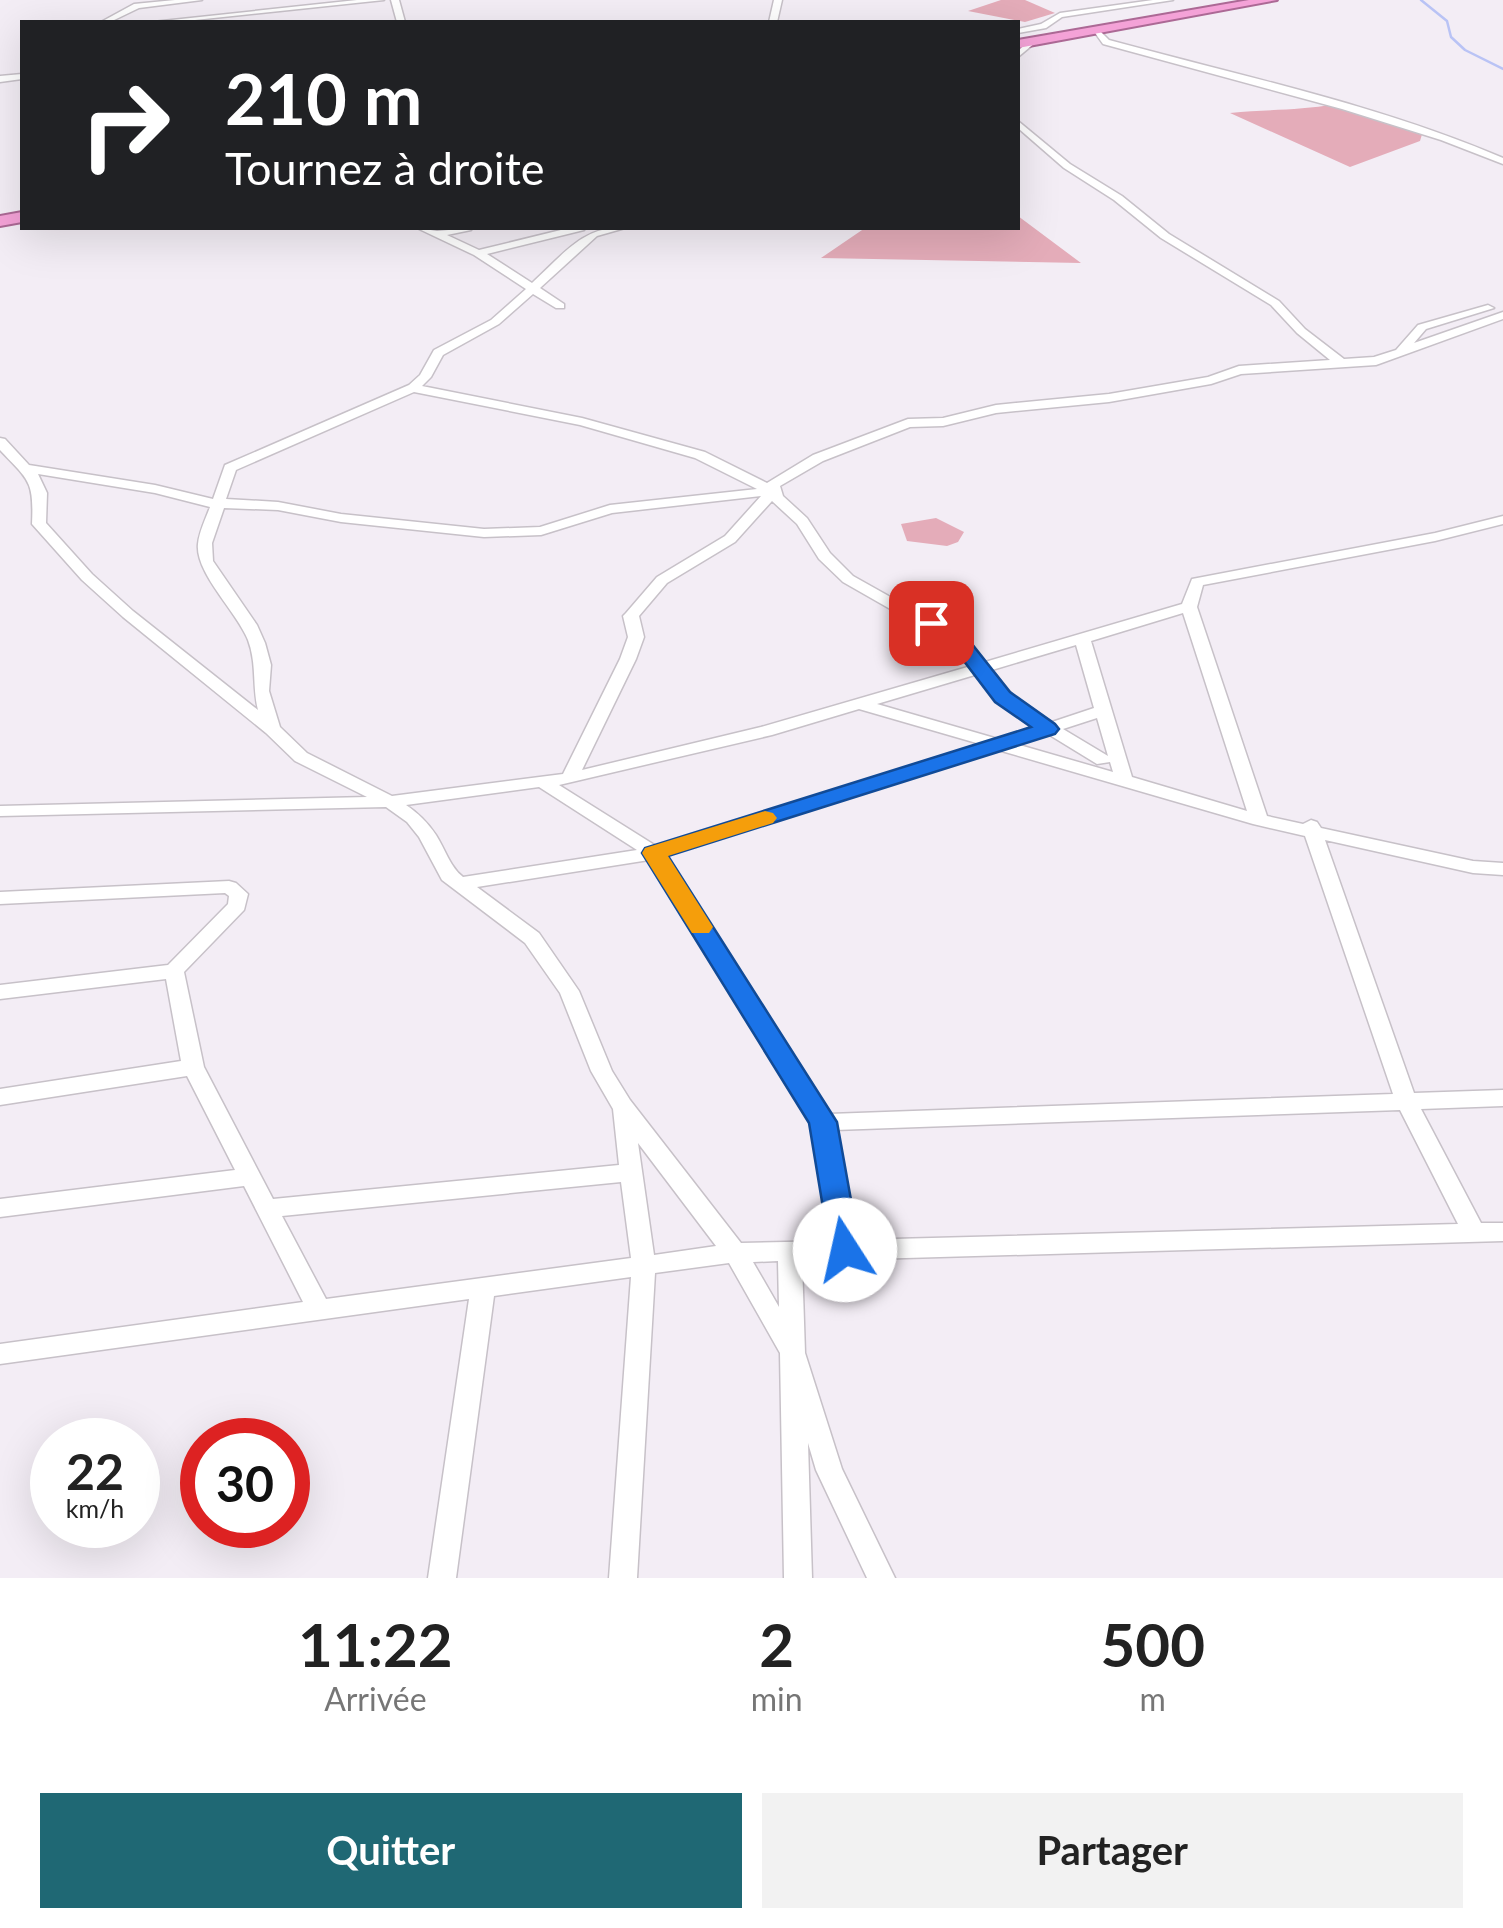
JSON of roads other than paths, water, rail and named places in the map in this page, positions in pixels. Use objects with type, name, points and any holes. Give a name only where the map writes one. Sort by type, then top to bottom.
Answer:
[{"type":"highway","points":[[1021,39],[1229,0]]},
{"type":"highway","points":[[1021,39],[1272,0]]},
{"type":"street","points":[[110,20],[137,6],[198,0]]},
{"type":"street","points":[[164,20],[314,0]]},
{"type":"street","points":[[178,20],[380,0]]},
{"type":"street","points":[[1021,39],[1060,15],[1169,0]]},
{"type":"street","points":[[339,4],[343,20]]},
{"type":"street","points":[[1098,30],[1106,42],[1460,141],[1503,161]]},
{"type":"street","points":[[1020,126],[1080,176],[1118,198],[1165,236],[1275,302],[1342,364]]},
{"type":"street","points":[[427,230],[478,252],[560,306]]},
{"type":"street","points":[[436,234],[457,230]]},
{"type":"street","points":[[478,252],[567,230]]},
{"type":"street","points":[[272,729],[262,690],[263,664],[253,634],[206,562],[205,542],[230,468],[414,388],[438,353],[495,322],[593,234],[611,230]]},
{"type":"street","points":[[1399,353],[1422,327],[1503,303]]},
{"type":"street","points":[[569,778],[628,659],[636,637],[631,616],[640,604],[662,580],[730,539],[773,491],[774,484],[818,458],[908,424],[943,422],[1011,407],[1109,398],[1211,380],[1239,370],[1376,361],[1503,315]]},
{"type":"street","points":[[414,388],[582,422],[700,454],[773,491],[802,522],[824,556],[848,578],[961,643],[1002,697],[1048,729],[1104,760]]},
{"type":"street","points":[[0,442],[36,480],[40,493],[39,524],[87,576],[128,614],[272,729],[301,758],[390,802],[420,826],[449,876],[532,938],[569,992],[602,1071],[622,1106],[735,1253],[793,1354],[830,1470],[880,1578]]},
{"type":"street","points":[[25,468],[220,504],[278,506],[341,518],[497,533],[541,531],[580,516],[633,505],[773,491]]},
{"type":"street","points":[[1259,820],[1189,607],[1196,582],[1435,537],[1503,520]]},
{"type":"street","points":[[0,812],[390,802],[569,778],[766,731],[1189,607]]},
{"type":"street","points":[[1082,638],[1124,781]]},
{"type":"street","points":[[855,703],[1259,820],[1503,869]]},
{"type":"street","points":[[460,884],[654,853],[1103,711]]},
{"type":"street","points":[[543,782],[654,853],[823,1122],[845,1250]]},
{"type":"street","points":[[1312,828],[1406,1101],[1474,1232]]},
{"type":"street","points":[[0,898],[229,887],[239,894],[237,906],[174,971],[0,992]]},
{"type":"street","points":[[174,971],[193,1067],[319,1310]]},
{"type":"street","points":[[0,1097],[193,1067]]},
{"type":"street","points":[[823,1122],[1503,1098]]},
{"type":"street","points":[[622,1106],[644,1266],[623,1578]]},
{"type":"street","points":[[267,1209],[631,1172]]},
{"type":"street","points":[[0,1208],[250,1178]]},
{"type":"street","points":[[0,1354],[735,1253],[1503,1232]]},
{"type":"street","points":[[790,1252],[798,1578]]},
{"type":"street","points":[[442,1578],[483,1288]]},
{"type":"waterway","points":[[1421,0],[1447,21],[1451,37],[1465,50],[1503,69]]}]
